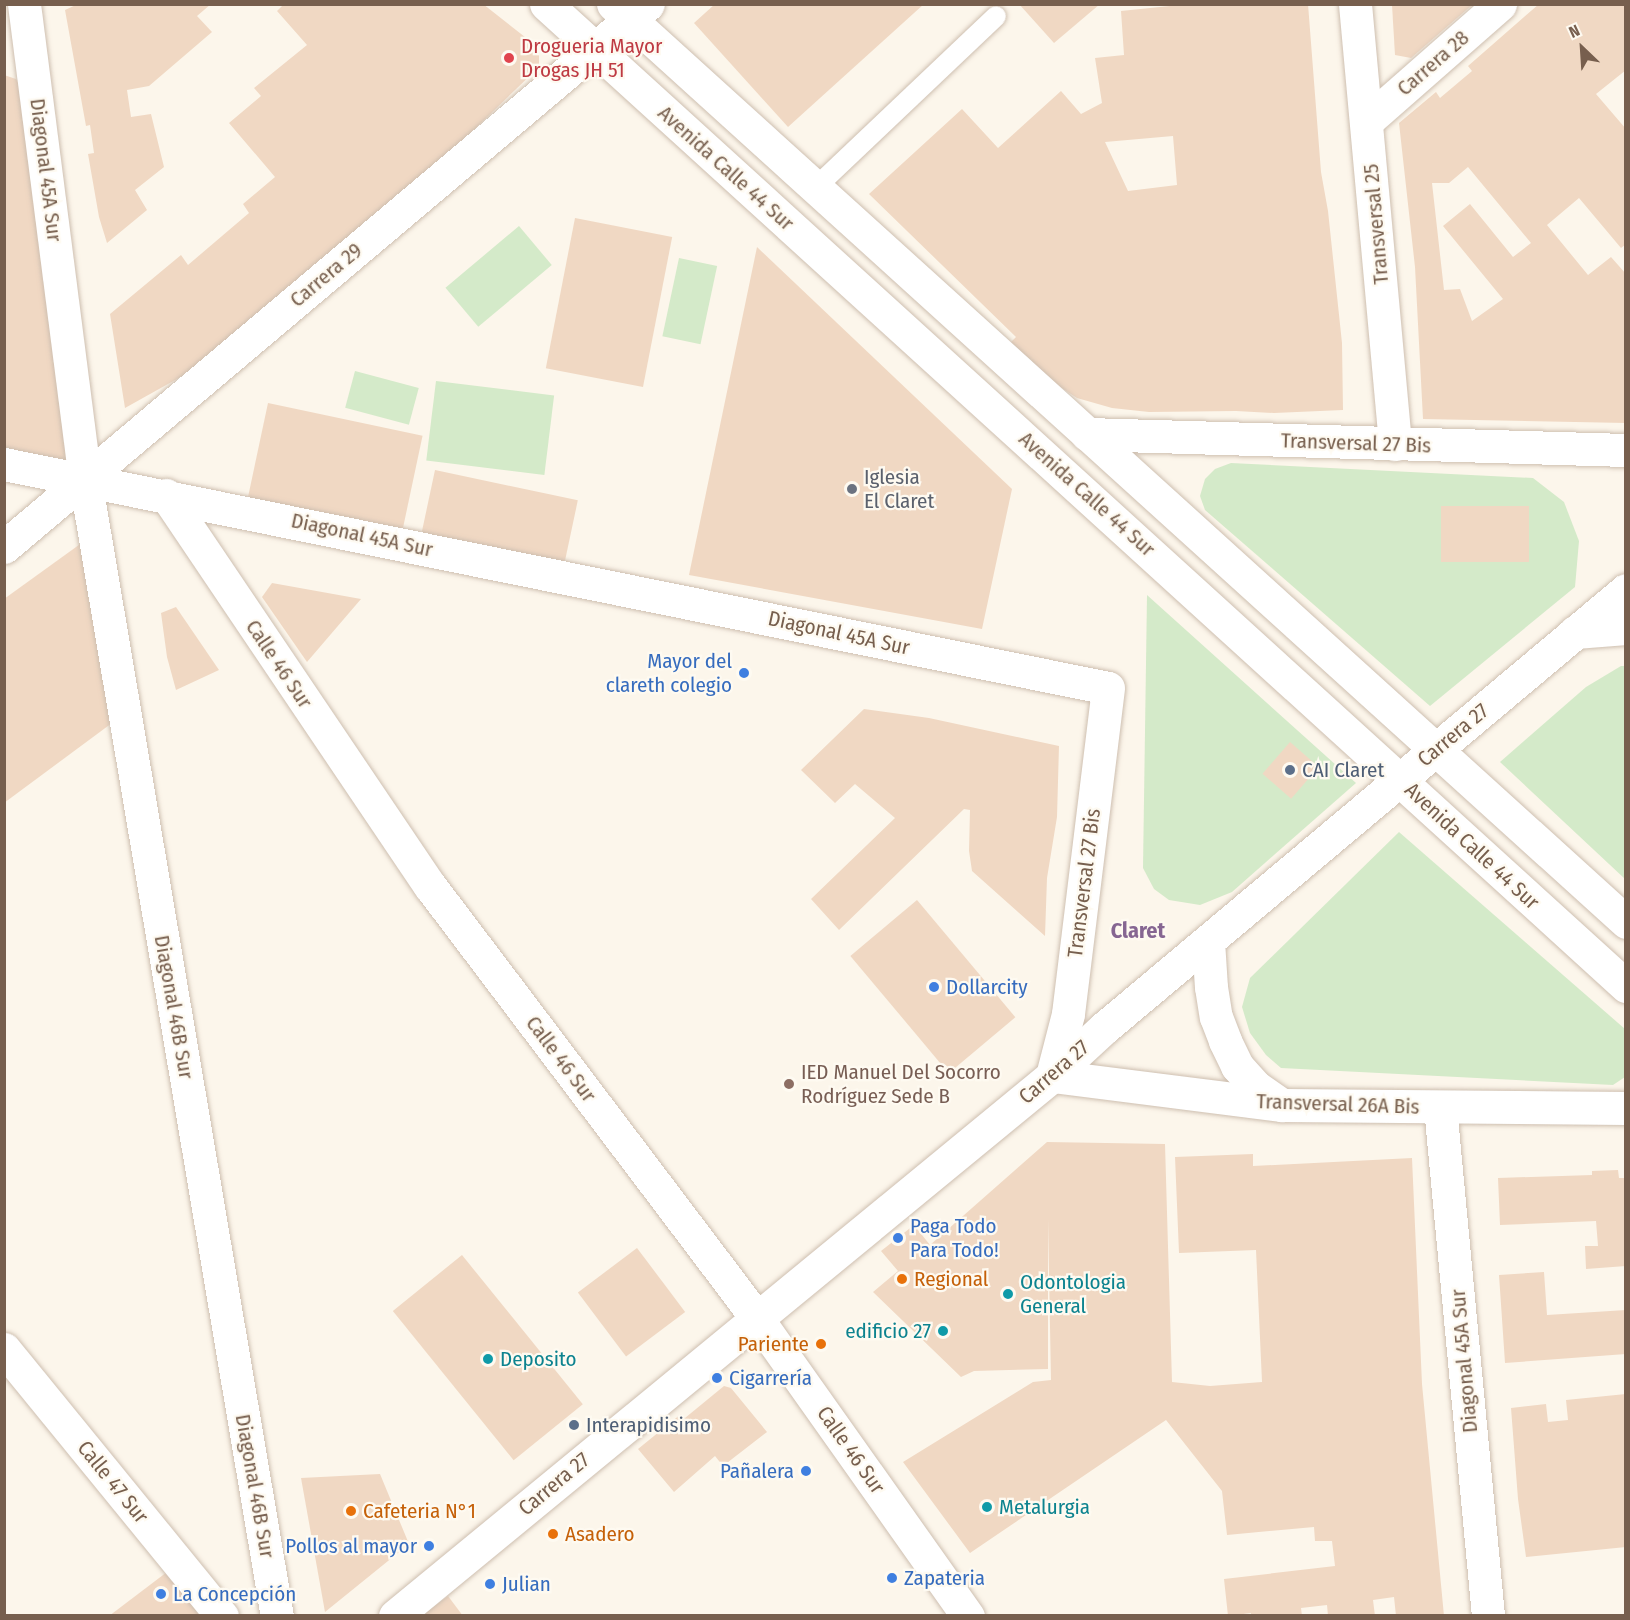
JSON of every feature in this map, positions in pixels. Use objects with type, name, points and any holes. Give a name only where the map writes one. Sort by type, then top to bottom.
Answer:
[{"type":"street","name":"Avenida Calle 44 Sur","points":[[546,4],[1626,986]]},
{"type":"street","name":"Transversal 25","points":[[1355,4],[1395,444]]},
{"type":"street","name":"Carrera 28","points":[[1367,121],[1500,4]]},
{"type":"street","name":"Avenida Calle 44 Sur","points":[[630,10],[816,187],[1626,922]]},
{"type":"street","name":"Carrera 29","points":[[4,547],[595,49],[630,10]]},
{"type":"street","name":"Diagonal 45A Sur","points":[[20,11],[85,479],[1108,688]]},
{"type":"street","name":"Transversal 27 Bis","points":[[1087,434],[1626,450]]},
{"type":"street","points":[[4,464],[85,479]]},
{"type":"street","name":"Diagonal 46B Sur","points":[[85,479],[277,1616]]},
{"type":"street","name":"Calle 46 Sur","points":[[166,495],[430,886],[756,1317],[968,1616]]},
{"type":"street","name":"Carrera 27","points":[[395,1616],[1052,1076],[1104,1028],[1626,590]]},
{"type":"street","points":[[1575,632],[1626,628]]},
{"type":"street","name":"Transversal 27 Bis","points":[[1052,1076],[1068,1014],[1108,688]]},
{"type":"street","points":[[1208,941],[1214,1007],[1225,1041],[1237,1066],[1256,1087],[1282,1105]]},
{"type":"street","name":"Transversal 26A Bis","points":[[1052,1076],[1282,1105],[1626,1107]]},
{"type":"street","name":"Diagonal 45A Sur","points":[[1440,1107],[1488,1616]]},
{"type":"street","name":"Calle 47 Sur","points":[[4,1349],[222,1616]]},
{"type":"lane","points":[[816,187],[996,16]]},
{"type":"green space","points":[[519,226],[552,265],[478,327],[445,288]]},
{"type":"green space","points":[[679,258],[717,266],[701,344],[662,336]]},
{"type":"green space","points":[[355,371],[419,388],[409,425],[345,408]]},
{"type":"green space","points":[[436,381],[554,396],[544,475],[426,460]]},
{"type":"green space","points":[[1231,463],[1533,478],[1564,502],[1579,541],[1575,587],[1430,706],[1205,510],[1200,496],[1205,479],[1215,469]]},
{"type":"green space","points":[[1147,595],[1356,783],[1232,892],[1200,905],[1169,900],[1154,889],[1143,868]]},
{"type":"green space","points":[[1621,666],[1626,666],[1625,879],[1500,762],[1586,687]]},
{"type":"green space","points":[[1399,832],[1625,1029],[1625,1077],[1613,1085],[1281,1068],[1266,1055],[1250,1033],[1242,1007],[1250,978]]},
{"type":"building","points":[[78,4],[211,4],[197,16],[212,32],[149,86],[127,90],[131,117],[151,114],[164,167],[135,190],[147,210],[107,243],[99,217],[88,154],[94,153],[90,125],[86,126],[65,10]]},
{"type":"building","points":[[284,4],[483,4],[539,48],[539,67],[457,146],[202,365],[125,408],[110,314],[181,255],[188,265],[249,213],[243,204],[275,177],[229,123],[261,96],[254,88],[307,45],[277,11]]},
{"type":"building","points":[[715,4],[924,4],[788,127],[694,23]]},
{"type":"building","points":[[1019,4],[1100,4],[1054,43]]},
{"type":"building","points":[[1189,4],[1308,4],[1321,172],[1328,211],[1342,343],[1343,410],[1274,413],[1149,412],[1112,408],[1077,398],[1042,375],[1009,344],[1016,337],[869,194],[962,109],[998,148],[1061,91],[1081,114],[1102,103],[1095,58],[1124,55],[1121,11]],"holes":[[[1173,136],[1177,185],[1128,191],[1105,142]]]},
{"type":"building","points":[[1539,4],[1626,4],[1626,70],[1596,94],[1626,129],[1626,244],[1621,248],[1579,198],[1547,225],[1588,275],[1611,257],[1626,274],[1626,423],[1423,419],[1415,267],[1399,123],[1436,92],[1440,98],[1472,71],[1468,66]],"holes":[[[1468,167],[1531,243],[1513,257],[1470,204],[1443,226],[1503,299],[1472,321],[1460,289],[1444,290],[1432,183],[1449,183]]]},
{"type":"building","points":[[1392,5],[1472,5],[1411,58],[1395,55]]},
{"type":"building","points":[[4,75],[16,79],[21,87],[73,467],[4,455]]},
{"type":"building","points":[[575,218],[672,237],[643,387],[546,368]]},
{"type":"building","points":[[757,247],[1012,489],[982,629],[689,575]]},
{"type":"building","points":[[268,403],[423,436],[402,535],[247,502]]},
{"type":"building","points":[[435,470],[578,500],[564,565],[421,535]]},
{"type":"building","points":[[1441,506],[1529,506],[1529,562],[1441,562]]},
{"type":"building","points":[[83,542],[112,723],[4,803],[4,599]]},
{"type":"building","points":[[272,583],[361,599],[307,662],[262,597]]},
{"type":"building","points":[[176,607],[219,670],[176,690],[167,657],[161,613]]},
{"type":"building","points":[[864,709],[929,718],[1059,746],[1057,817],[1047,878],[1045,936],[972,871],[969,851],[970,810],[964,809],[839,930],[811,899],[895,818],[855,784],[835,803],[801,770]]},
{"type":"building","name":"CAI Claret","points":[[1290,742],[1319,767],[1291,799],[1262,774]]},
{"type":"building","name":"Dollarcity","points":[[917,900],[1015,1017],[949,1073],[850,956]]},
{"type":"building","points":[[1047,1142],[1165,1144],[1172,1382],[1210,1386],[1262,1382],[1256,1250],[1179,1253],[1175,1157],[1253,1154],[1253,1166],[1412,1158],[1422,1384],[1444,1616],[1396,1616],[1394,1597],[1373,1600],[1375,1616],[1328,1616],[1327,1605],[1301,1608],[1302,1616],[1251,1616],[1251,1613],[1228,1616],[1224,1579],[1335,1566],[1332,1541],[1315,1541],[1314,1527],[1227,1535],[1222,1491],[1166,1420],[970,1553],[903,1462],[1033,1382],[1051,1380],[1048,1219],[1048,1369],[974,1371],[961,1377],[873,1292],[898,1271],[881,1251],[914,1225],[930,1245]]},
{"type":"building","points":[[1618,1170],[1619,1178],[1626,1178],[1626,1266],[1586,1269],[1585,1246],[1598,1246],[1596,1221],[1500,1225],[1498,1178],[1592,1175],[1592,1171]]},
{"type":"building","points":[[637,1248],[685,1312],[626,1356],[578,1293]]},
{"type":"building","name":"Deposito","points":[[462,1255],[583,1404],[514,1460],[393,1311]]},
{"type":"building","points":[[1544,1272],[1547,1315],[1626,1310],[1626,1354],[1505,1363],[1499,1275]]},
{"type":"building","points":[[724,1386],[731,1388],[767,1432],[723,1466],[715,1456],[674,1492],[638,1449],[681,1414],[685,1418]]},
{"type":"building","points":[[1626,1394],[1626,1547],[1526,1557],[1518,1499],[1511,1408],[1546,1404],[1548,1422],[1568,1420],[1566,1400]]},
{"type":"building","name":"Cafeteria N°1","points":[[380,1474],[409,1544],[325,1612],[301,1478]]},
{"type":"building","name":"La Concepción","points":[[167,1572],[200,1616],[109,1616]]},
{"type":"building","points":[[448,1596],[463,1616],[428,1616],[425,1613]]},
{"type":"place","name":"Drogueria Mayor Drogas JH 51","points":[[509,58]]},
{"type":"place","name":"Iglesia El Claret","points":[[852,489]]},
{"type":"place","name":"Mayor del clareth colegio","points":[[744,673]]},
{"type":"place","name":"CAI Claret","points":[[1290,770]]},
{"type":"place","name":"Dollarcity","points":[[934,987]]},
{"type":"place","name":"IED Manuel Del Socorro Rodríguez Sede B","points":[[789,1084]]},
{"type":"place","name":"Paga Todo Para Todo!","points":[[898,1238]]},
{"type":"place","name":"Regional","points":[[902,1279]]},
{"type":"place","name":"Odontologia General","points":[[1008,1294]]},
{"type":"place","name":"edificio 27","points":[[943,1331]]},
{"type":"place","name":"Pariente","points":[[821,1344]]},
{"type":"place","name":"Deposito","points":[[488,1359]]},
{"type":"place","name":"Cigarrería","points":[[717,1378]]},
{"type":"place","name":"Interapidisimo","points":[[574,1425]]},
{"type":"place","name":"Pañalera","points":[[806,1471]]},
{"type":"place","name":"Metalurgia","points":[[987,1507]]},
{"type":"place","name":"Cafeteria N°1","points":[[351,1511]]},
{"type":"place","name":"Asadero","points":[[553,1534]]},
{"type":"place","name":"Pollos al mayor","points":[[429,1546]]},
{"type":"place","name":"Zapateria","points":[[892,1578]]},
{"type":"place","name":"Julian","points":[[490,1584]]},
{"type":"place","name":"La Concepción","points":[[161,1594]]},
{"type":"district","name":"Claret","points":[[1138,931]]}]
